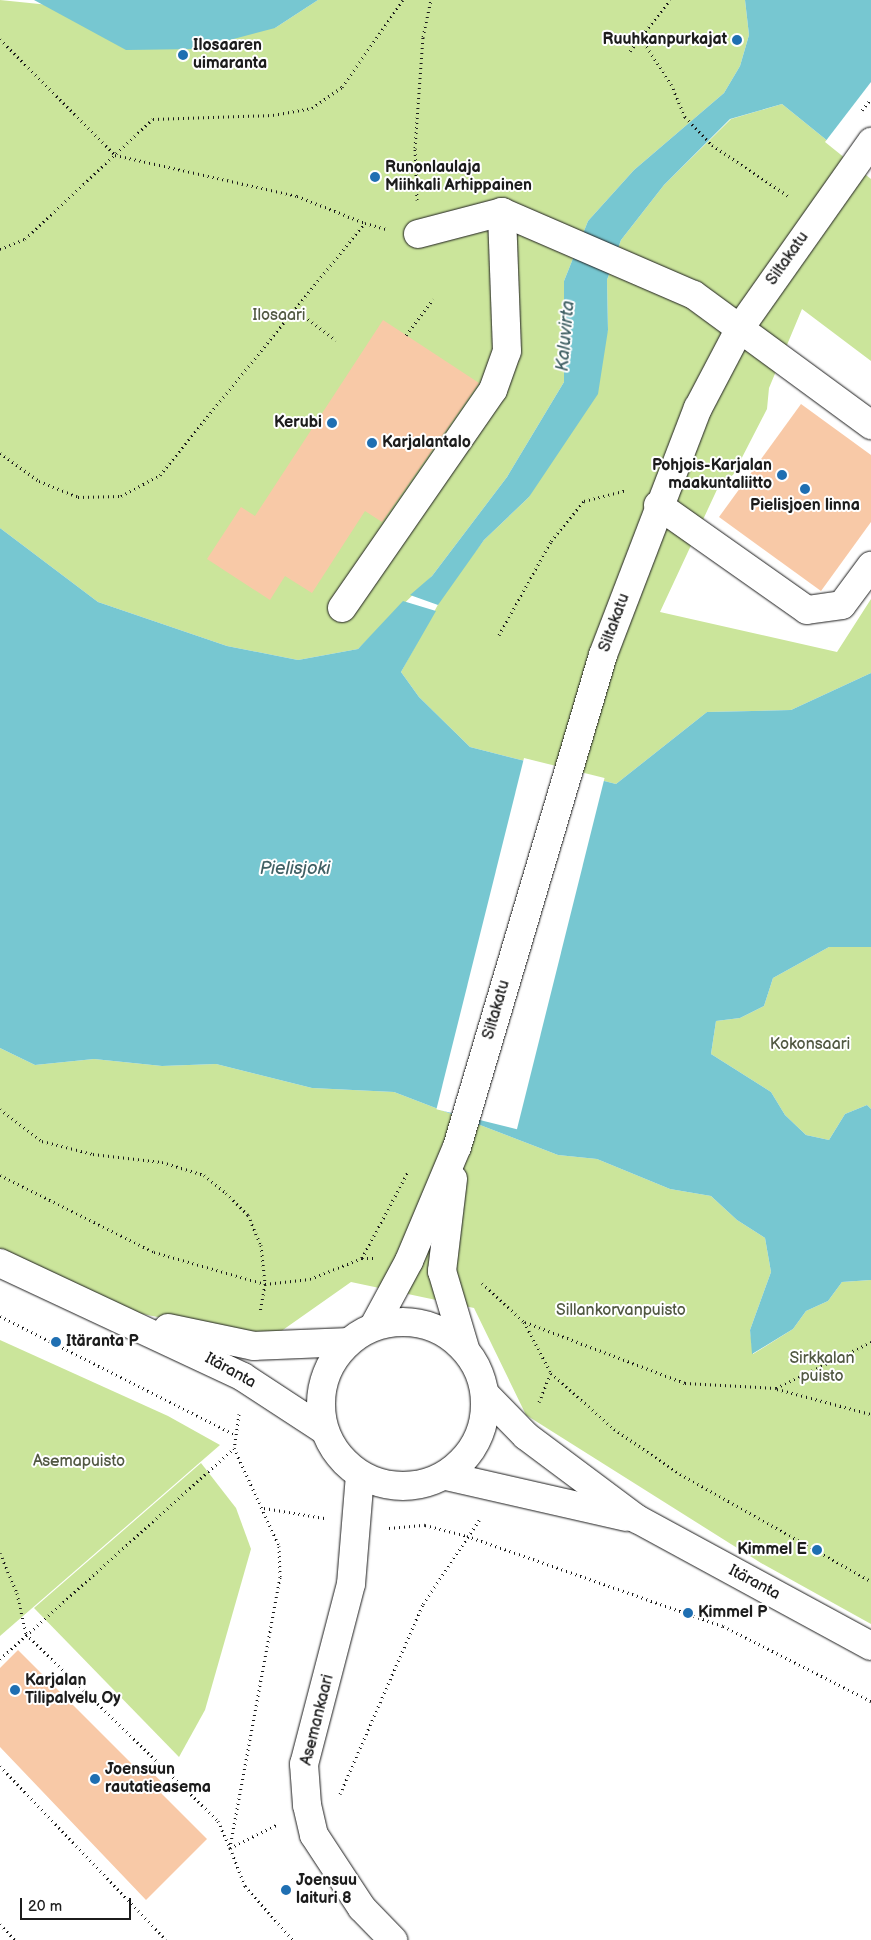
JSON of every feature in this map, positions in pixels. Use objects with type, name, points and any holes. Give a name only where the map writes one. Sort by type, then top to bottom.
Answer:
[{"type":"street","name":"Siltakatu","points":[[374,1326],[409,1261],[457,1148],[572,752],[658,505],[698,408],[740,328],[871,142]]},
{"type":"street","points":[[342,608],[493,390],[507,351],[502,212]]},
{"type":"street","points":[[418,234],[502,212],[569,243],[694,295],[871,425]]},
{"type":"street","points":[[658,505],[807,610],[842,605],[871,566]]},
{"type":"street","name":"Siltakatu","points":[[457,1148],[442,1271],[465,1348]]},
{"type":"street","name":"Itäranta","points":[[0,1263],[132,1321],[243,1376],[324,1430]]},
{"type":"street","name":"Itäranta","points":[[132,1321],[254,1346],[348,1342]]},
{"type":"street","points":[[406,1321],[438,1329],[465,1348],[479,1370],[486,1395],[483,1427],[470,1455],[446,1476],[418,1486],[388,1486],[360,1476],[338,1456],[324,1430],[320,1398],[326,1375],[348,1342],[374,1326],[406,1321]]},
{"type":"street","name":"Itäranta","points":[[486,1395],[526,1436],[637,1519],[871,1646]]},
{"type":"street","name":"Asemankaari","points":[[360,1476],[351,1584],[304,1764],[306,1805],[314,1835],[362,1908],[393,1940]]},
{"type":"street","name":"Itäranta","points":[[446,1476],[637,1519]]},
{"type":"path","points":[[0,249],[25,239],[154,119],[273,115],[312,108],[342,87],[402,0]]},
{"type":"path","points":[[0,40],[115,156],[297,196],[365,223],[418,234],[415,148],[430,0]]},
{"type":"path","points":[[630,51],[670,0]]},
{"type":"path","points":[[641,38],[671,84],[685,117],[712,145],[795,200]]},
{"type":"path","points":[[0,453],[39,481],[78,497],[121,496],[160,475],[365,223]]},
{"type":"path","points":[[406,335],[433,299]]},
{"type":"path","points":[[296,310],[336,340]]},
{"type":"path","points":[[498,635],[551,541],[584,501],[630,490]]},
{"type":"path","points":[[0,1109],[42,1141],[93,1154],[162,1162],[204,1175],[248,1216],[261,1245],[265,1284]]},
{"type":"path","points":[[0,1176],[154,1252],[265,1284],[310,1279],[362,1258],[410,1169]]},
{"type":"path","points":[[476,1277],[524,1322],[551,1373],[614,1429],[680,1474],[871,1581]]},
{"type":"path","points":[[0,1316],[236,1435],[234,1448],[264,1508],[279,1546],[278,1603],[230,1848]]},
{"type":"path","points":[[524,1322],[686,1383],[776,1388],[871,1414]]},
{"type":"path","points":[[776,1388],[871,1342]]},
{"type":"path","points":[[0,1659],[234,1448]]},
{"type":"path","points":[[264,1508],[395,1529],[425,1525],[467,1536],[723,1626],[871,1701]]},
{"type":"path","points":[[374,1724],[423,1604],[467,1536]]},
{"type":"path","points":[[0,1553],[17,1592],[26,1634],[218,1821],[245,1886],[293,1940]]},
{"type":"path","points":[[0,1766],[166,1940]]},
{"type":"path","points":[[0,1924],[15,1940]]},
{"type":"green space","name":"Ilosaari","points":[[0,0],[275,28],[318,0],[745,0],[749,35],[740,66],[724,93],[634,170],[588,221],[564,281],[564,382],[507,477],[432,576],[358,649],[298,660],[227,646],[98,602],[0,528]]},
{"type":"green space","points":[[782,104],[871,176],[871,361],[802,309],[769,388],[767,409],[733,475],[721,481],[660,612],[837,652],[871,599],[871,673],[791,710],[707,712],[616,784],[470,747],[419,697],[401,672],[446,590],[484,540],[529,497],[608,330],[607,280],[621,240],[664,185],[731,119]]},
{"type":"green space","name":"Kokonsaari","points":[[829,947],[871,947],[871,1109],[867,1105],[845,1114],[829,1140],[806,1135],[785,1115],[771,1092],[711,1054],[716,1021],[740,1018],[764,1006],[773,978]]},
{"type":"green space","name":"Sillankorvanpuisto","points":[[0,1048],[35,1065],[94,1059],[162,1066],[216,1064],[312,1088],[394,1092],[558,1155],[597,1159],[670,1189],[711,1196],[737,1220],[765,1238],[771,1272],[750,1330],[753,1354],[793,1329],[806,1311],[828,1301],[842,1282],[871,1280],[871,1624],[761,1563],[526,1415],[474,1308],[351,1282],[270,1339],[132,1312],[0,1252]]},
{"type":"green space","name":"Asemapuisto","points":[[0,1340],[168,1416],[220,1445],[0,1636]]},
{"type":"green space","points":[[201,1463],[236,1508],[251,1549],[205,1710],[179,1757],[34,1608]]},
{"type":"water","points":[[34,0],[318,0],[275,28],[196,49],[126,50]]},
{"type":"water","name":"Kaluvirta","points":[[745,0],[871,0],[871,176],[782,104],[730,119],[664,185],[621,240],[607,280],[608,330],[598,394],[529,497],[484,540],[438,605],[410,595],[432,576],[507,477],[564,382],[564,281],[588,221],[634,170],[724,93],[740,66],[749,35]]},
{"type":"water","name":"Pielisjoki","points":[[0,528],[98,602],[227,646],[298,660],[358,649],[403,601],[436,611],[401,672],[419,697],[470,747],[616,784],[707,712],[791,710],[871,673],[871,947],[829,947],[773,978],[764,1006],[740,1018],[716,1021],[711,1054],[771,1092],[785,1115],[806,1135],[829,1140],[845,1114],[867,1105],[871,1109],[871,1280],[842,1282],[828,1301],[806,1311],[793,1329],[752,1354],[750,1330],[771,1272],[765,1238],[737,1220],[711,1196],[670,1189],[597,1159],[558,1155],[394,1092],[312,1088],[216,1064],[162,1066],[94,1059],[35,1065],[0,1048]]},
{"type":"pier","points":[[871,82],[871,179],[825,142]]},
{"type":"pier","points":[[524,758],[605,778],[517,1129],[436,1109]]},
{"type":"building","name":"Karjalantalo","points":[[383,320],[479,383],[382,522],[365,511],[312,593],[285,576],[270,600],[207,559],[241,507],[255,516]]},
{"type":"building","name":"Pielisjoen linna","points":[[801,404],[871,455],[871,522],[821,591],[719,517]]},
{"type":"building","name":"Joensuun rautatieasema","points":[[18,1650],[139,1771],[145,1766],[167,1787],[161,1793],[207,1839],[146,1900],[0,1747],[0,1668]]},
{"type":"place","name":"Ruuhkanpurkajat","points":[[737,40]]},
{"type":"place","name":"Ilosaaren uimaranta","points":[[183,55]]},
{"type":"place","name":"Runonlaulaja Miihkali Arhippainen","points":[[375,177]]},
{"type":"place","name":"Kerubi","points":[[332,423]]},
{"type":"place","name":"Karjalantalo","points":[[372,443]]},
{"type":"place","name":"Pohjois-Karjalan maakuntaliitto","points":[[782,475]]},
{"type":"place","name":"Pielisjoen linna","points":[[805,489]]},
{"type":"place","name":"Itäranta P","points":[[56,1342]]},
{"type":"place","name":"Kimmel E","points":[[817,1550]]},
{"type":"place","name":"Kimmel P","points":[[688,1613]]},
{"type":"place","name":"Karjalan Tilipalvelu Oy","points":[[15,1690]]},
{"type":"place","name":"Joensuun rautatieasema","points":[[95,1779]]},
{"type":"place","name":"Joensuu laituri 8","points":[[286,1890]]},
{"type":"park label","name":"Sirkkalan puisto","points":[[822,1368]]}]
